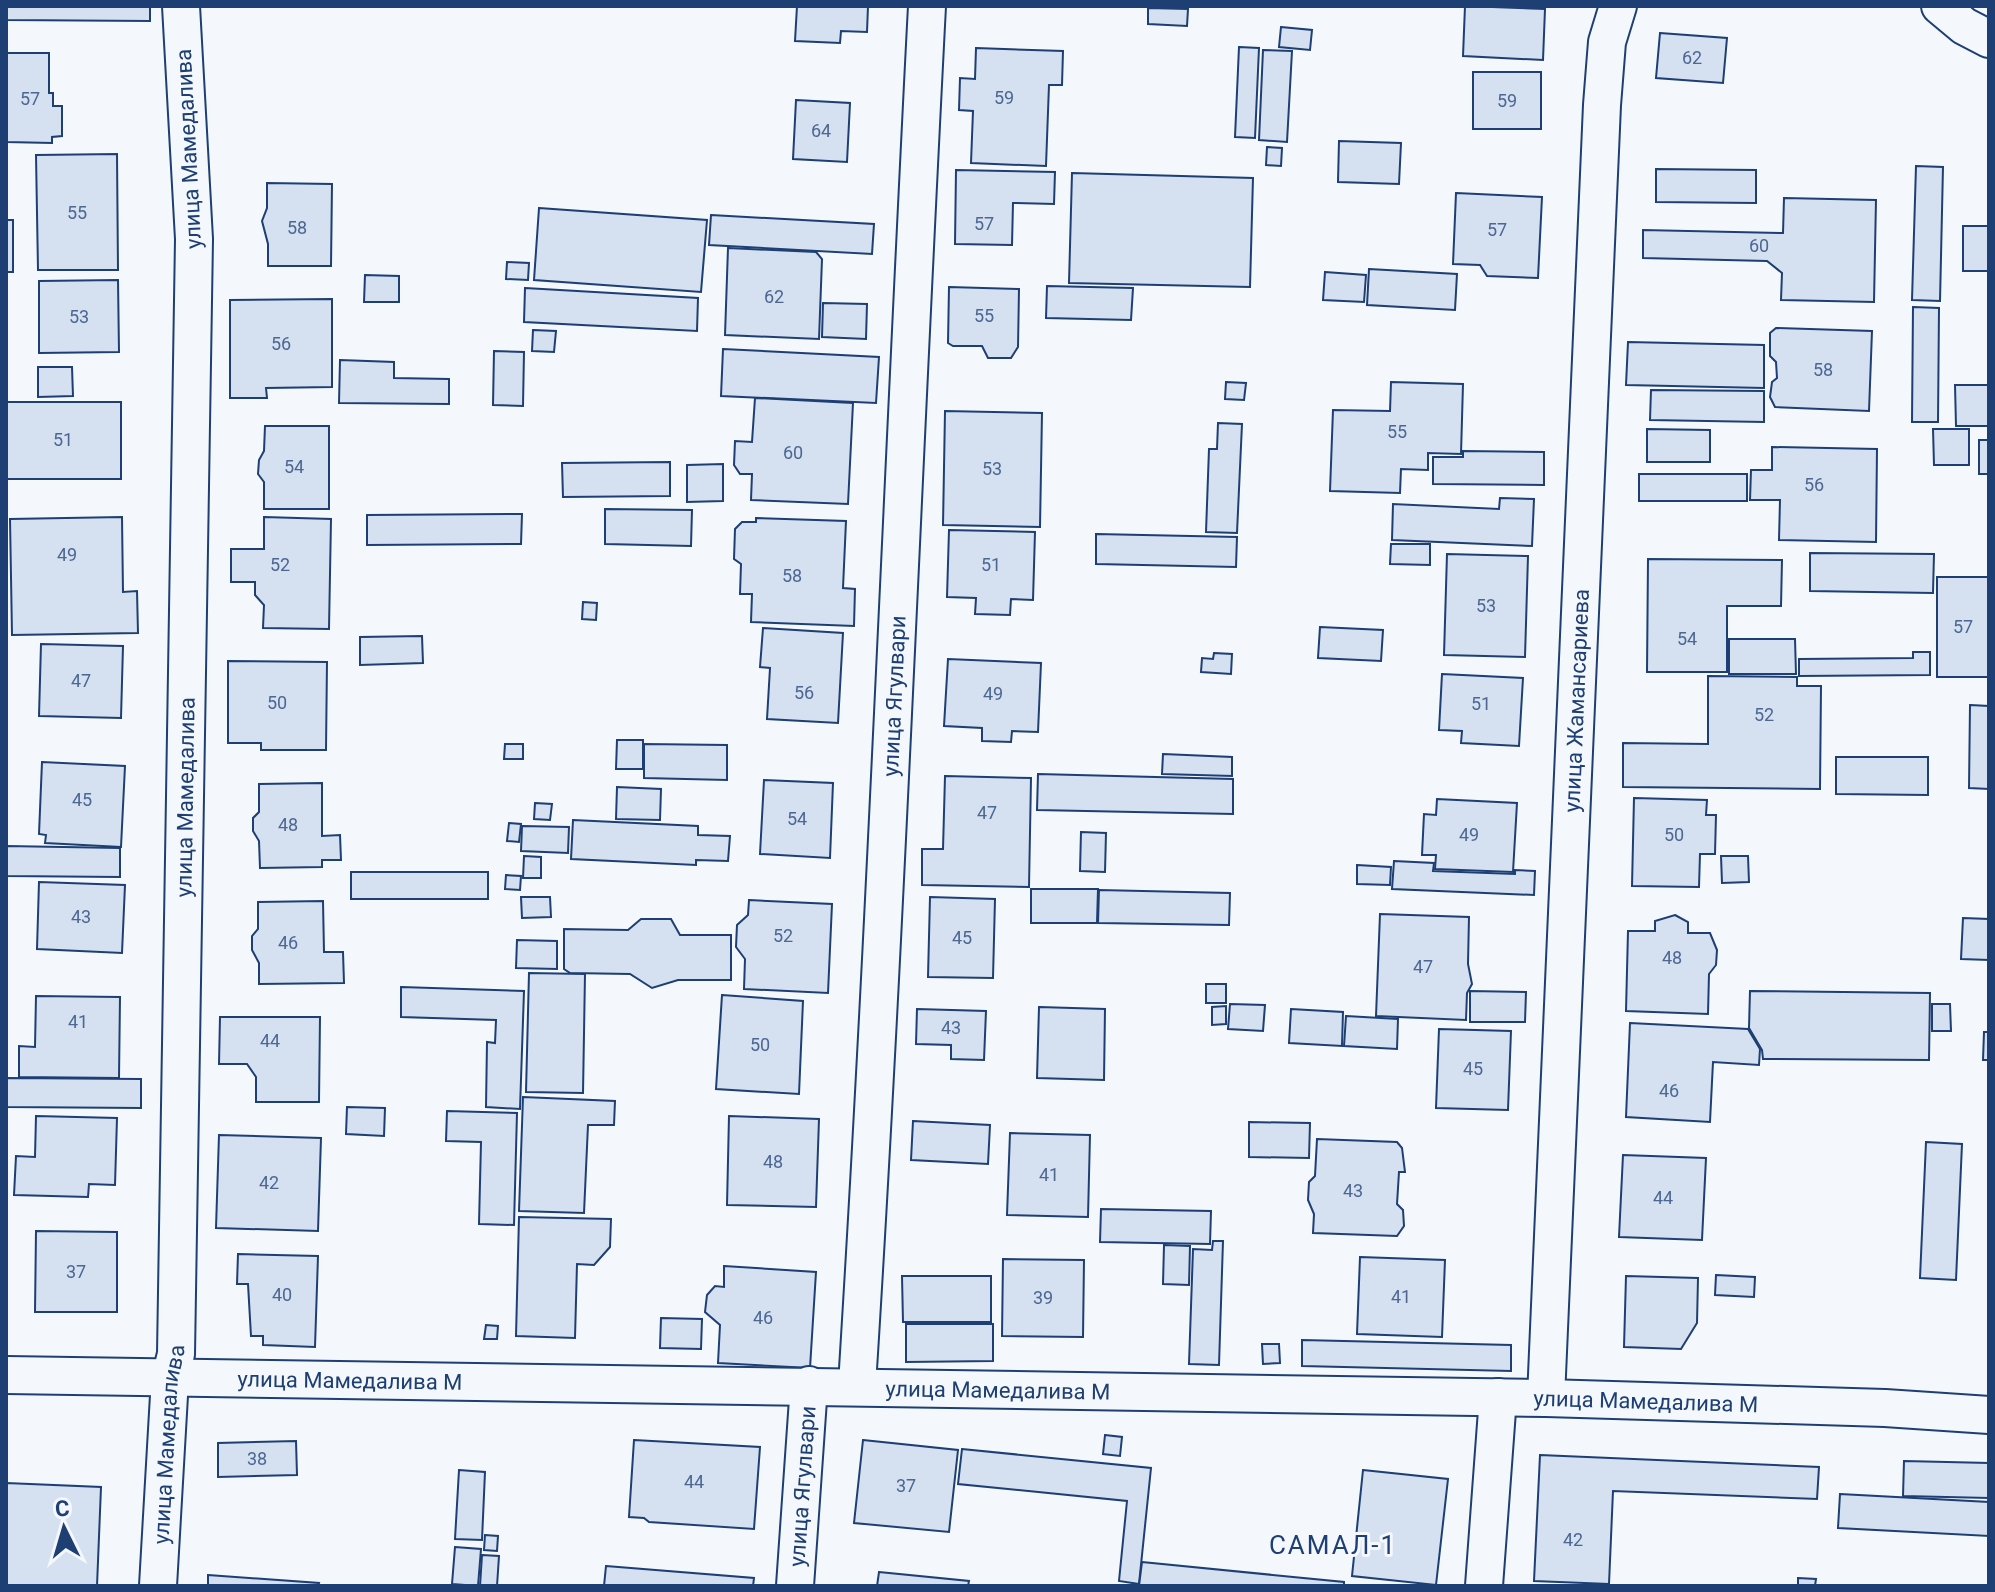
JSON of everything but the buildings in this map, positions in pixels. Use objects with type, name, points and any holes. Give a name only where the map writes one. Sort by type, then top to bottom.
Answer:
[{"type":"street","name":"улица Мамедалива","points":[[158,1586],[170,1378],[176,1354],[182,1084],[194,239],[181,6]]},
{"type":"street","name":"улица Ягулвари","points":[[857,1385],[879,1038],[899,535],[927,6]]},
{"type":"street","name":"улица Жамансариева","points":[[1546,1398],[1602,105],[1607,42],[1618,6]]},
{"type":"street","points":[[1940,6],[1964,26],[1989,39]]},
{"type":"street","name":"улица Мамедалива М","points":[[6,1375],[857,1385],[1498,1397],[1885,1408],[1989,1415]]},
{"type":"street","name":"улица Ягулвари","points":[[795,1586],[809,1385]]},
{"type":"street","points":[[1484,1586],[1498,1397]]},
{"type":"district","name":"САМАЛ-1","points":[[1333,1545]]}]
